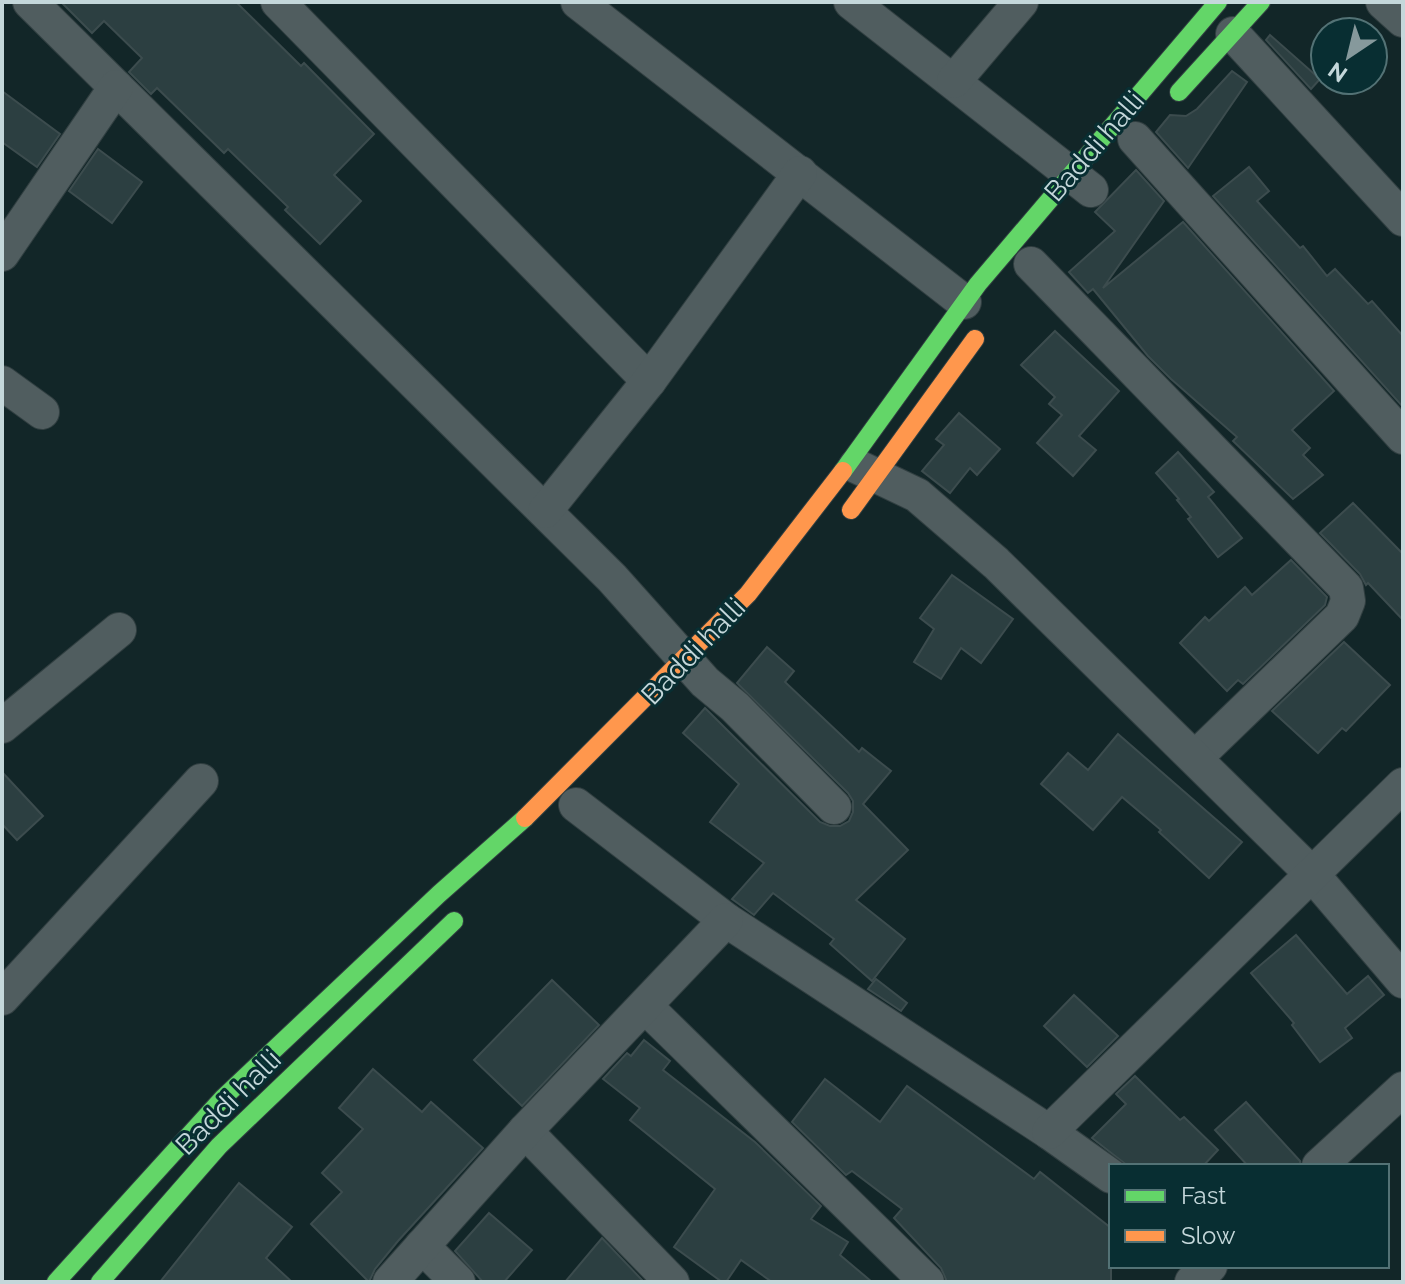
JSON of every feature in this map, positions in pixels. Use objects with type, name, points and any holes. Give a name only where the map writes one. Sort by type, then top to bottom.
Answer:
[{"type":"street","points":[[30,2],[612,578],[700,677],[735,707],[834,807]]},
{"type":"street","points":[[278,2],[649,381]]},
{"type":"street","points":[[578,2],[976,311]]},
{"type":"street","points":[[851,2],[1086,186]]},
{"type":"street","points":[[954,81],[1021,2]]},
{"type":"street","points":[[56,1282],[223,1098],[406,925],[525,818],[700,677],[748,594],[863,469],[976,311],[1086,186],[1218,2]]},
{"type":"street","name":"Baddi halli","points":[[1167,104],[1261,2]]},
{"type":"street","points":[[1383,2],[1403,20]]},
{"type":"street","points":[[1233,34],[1403,219]]},
{"type":"street","points":[[2,254],[116,87]]},
{"type":"street","points":[[1136,139],[1403,437]]},
{"type":"street","points":[[545,511],[649,381],[800,173]]},
{"type":"street","points":[[1031,264],[1346,588],[1348,601],[1342,616],[1195,758]]},
{"type":"street","points":[[840,524],[863,469],[976,311]]},
{"type":"street","points":[[2,383],[42,412]]},
{"type":"street","points":[[863,469],[917,495],[996,563],[1311,873],[1403,981]]},
{"type":"street","points":[[2,726],[119,630]]},
{"type":"street","points":[[2,998],[201,781]]},
{"type":"street","points":[[1049,1132],[1403,785]]},
{"type":"street","points":[[575,805],[726,920],[1109,1175]]},
{"type":"street","name":"Baddi halli","points":[[100,1282],[219,1146],[472,904]]},
{"type":"street","points":[[390,1282],[525,1131],[726,920]]},
{"type":"street","points":[[645,1006],[927,1282]]},
{"type":"street","points":[[1321,1164],[1403,1089]]},
{"type":"street","points":[[525,1131],[672,1282]]},
{"type":"street","points":[[422,1246],[458,1282]]},
{"type":"street","points":[[1192,1282],[1208,1268]]},
{"type":"building","points":[[61,2],[236,2],[301,66],[304,63],[374,134],[334,175],[361,201],[320,244],[285,210],[288,207],[228,149],[224,153],[157,88],[151,94],[129,72],[142,58],[104,21],[92,33]]},
{"type":"building","points":[[1270,35],[1309,69],[1309,87],[1266,40]]},
{"type":"building","points":[[1232,71],[1247,82],[1188,168],[1156,132],[1170,115],[1186,116],[1197,109]]},
{"type":"building","points":[[2,91],[60,134],[37,167],[2,142]]},
{"type":"building","points":[[98,149],[142,182],[112,223],[69,191]]},
{"type":"building","points":[[1249,167],[1269,191],[1257,201],[1300,248],[1303,246],[1327,276],[1335,269],[1368,304],[1372,301],[1403,336],[1403,407],[1213,196]]},
{"type":"building","points":[[1136,170],[1164,201],[1103,288],[1183,222],[1334,391],[1292,430],[1310,448],[1303,455],[1323,475],[1293,499],[1233,441],[1237,437],[1148,356],[1093,289],[1088,293],[1069,272],[1115,231],[1095,212]]},
{"type":"building","points":[[1055,331],[1119,391],[1079,436],[1096,450],[1073,476],[1037,443],[1062,415],[1049,404],[1055,397],[1021,365]]},
{"type":"building","points":[[959,413],[1000,449],[977,475],[970,468],[950,493],[922,471],[944,445],[936,439]]},
{"type":"building","points":[[1178,452],[1214,492],[1208,497],[1242,538],[1218,557],[1188,519],[1191,517],[1179,499],[1156,473]]},
{"type":"building","points":[[1353,503],[1403,554],[1403,620],[1368,583],[1366,585],[1360,574],[1320,533]]},
{"type":"building","points":[[1291,560],[1327,597],[1325,605],[1243,684],[1238,680],[1227,691],[1180,643],[1205,617],[1209,621],[1245,587],[1252,595]]},
{"type":"building","points":[[952,575],[1013,619],[981,663],[961,648],[941,679],[914,662],[934,629],[920,618]]},
{"type":"building","points":[[1344,642],[1390,685],[1346,731],[1342,728],[1318,753],[1272,711]]},
{"type":"building","points":[[767,647],[794,671],[785,682],[859,752],[862,748],[891,771],[863,804],[908,850],[856,900],[905,939],[872,981],[830,944],[834,939],[773,893],[754,915],[732,899],[764,863],[710,822],[739,784],[683,733],[705,708],[820,822],[840,826],[849,821],[853,812],[853,801],[848,793],[737,683]]},
{"type":"building","points":[[1118,734],[1242,842],[1209,878],[1159,832],[1161,830],[1122,797],[1093,830],[1041,784],[1068,753],[1088,770]]},
{"type":"building","points":[[2,772],[43,816],[17,840],[2,824]]},
{"type":"building","points":[[1296,935],[1347,994],[1368,976],[1384,995],[1345,1028],[1352,1038],[1320,1062],[1292,1025],[1294,1023],[1251,973]]},
{"type":"building","points":[[876,979],[907,1003],[901,1011],[868,989]]},
{"type":"building","points":[[552,980],[599,1025],[522,1106],[474,1060]]},
{"type":"building","points":[[1074,995],[1118,1036],[1087,1067],[1044,1026]]},
{"type":"building","points":[[644,1040],[670,1061],[663,1070],[755,1142],[821,1206],[811,1219],[848,1242],[840,1255],[872,1282],[772,1282],[741,1260],[726,1282],[722,1282],[674,1247],[715,1189],[630,1120],[640,1108],[603,1079],[627,1053],[631,1056]]},
{"type":"building","points":[[373,1069],[422,1112],[431,1102],[483,1148],[398,1241],[375,1269],[369,1282],[311,1224],[342,1192],[322,1173],[363,1129],[339,1108]]},
{"type":"building","points":[[1135,1076],[1180,1120],[1184,1117],[1218,1150],[1205,1164],[1125,1164],[1092,1138],[1126,1104],[1116,1094]]},
{"type":"building","points":[[825,1079],[880,1122],[907,1086],[1034,1179],[1040,1172],[1109,1226],[1111,1282],[947,1282],[941,1268],[894,1218],[902,1209],[852,1171],[846,1175],[792,1122]]},
{"type":"building","points":[[1246,1102],[1300,1164],[1246,1164],[1215,1130]]},
{"type":"building","points":[[239,1183],[292,1227],[266,1258],[292,1282],[160,1282]]},
{"type":"building","points":[[489,1213],[532,1250],[504,1282],[483,1282],[455,1251]]},
{"type":"building","points":[[602,1238],[644,1282],[565,1282]]},
{"type":"traffic: fast","points":[[843,471],[978,284],[1218,2]]},
{"type":"traffic: fast","points":[[1179,92],[1261,2]]},
{"type":"traffic: fast","points":[[56,1282],[223,1098],[439,894],[525,818]]},
{"type":"traffic: fast","points":[[100,1282],[219,1146],[454,921]]},
{"type":"traffic: slow","points":[[851,510],[975,339]]},
{"type":"traffic: slow","points":[[525,818],[748,594],[843,471]]}]
